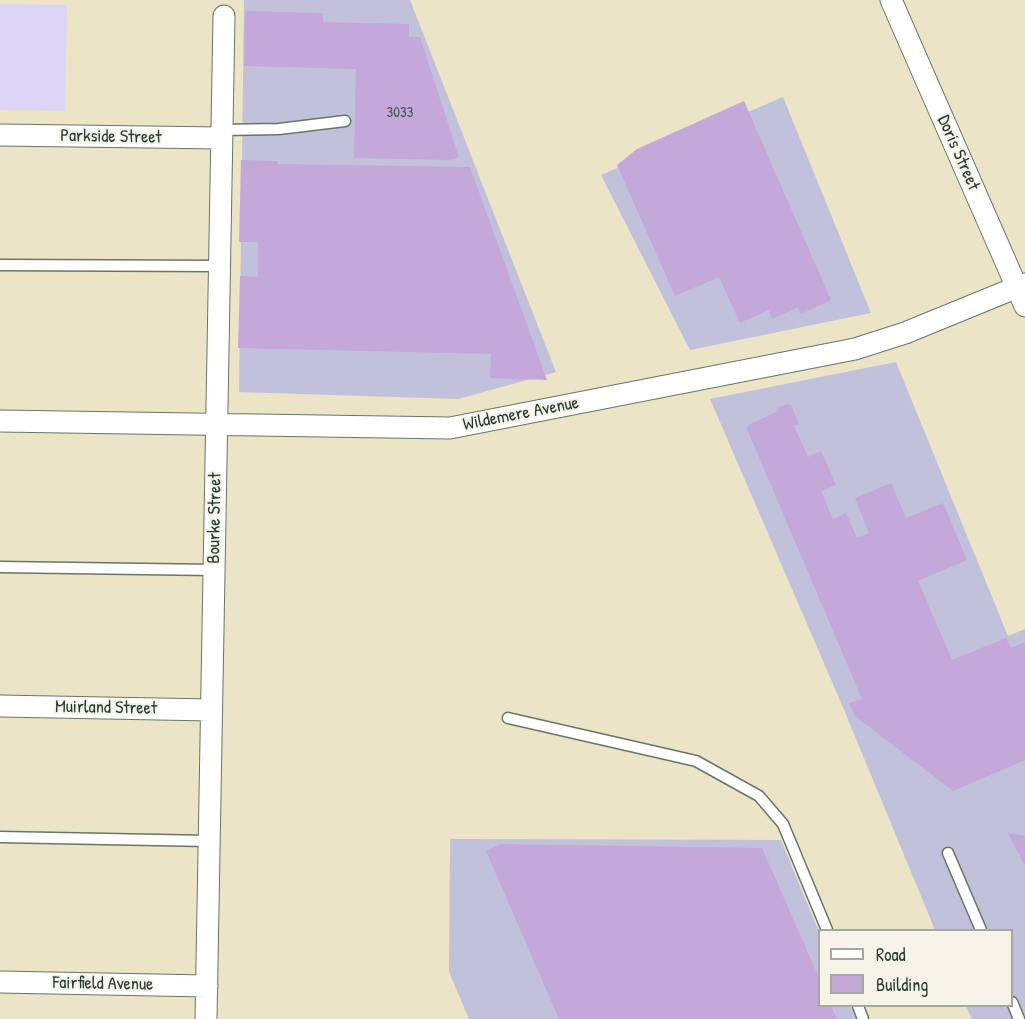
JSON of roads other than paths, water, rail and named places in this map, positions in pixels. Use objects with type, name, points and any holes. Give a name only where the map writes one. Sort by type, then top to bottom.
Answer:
[{"type":"street","name":"Doris Street","points":[[891,0],[1022,292]]},
{"type":"street","name":"Bourke Street","points":[[206,1019],[224,16]]},
{"type":"street","name":"Parkside Street","points":[[0,135],[221,134]]},
{"type":"street","name":"Wildemere Avenue","points":[[0,420],[450,428],[855,349],[1022,292]]},
{"type":"street","name":"Muirland Street","points":[[0,706],[211,710]]},
{"type":"street","name":"Fairfield Avenue","points":[[0,982],[207,986]]},
{"type":"lane","points":[[221,134],[345,121]]},
{"type":"lane","points":[[0,265],[219,266]]},
{"type":"lane","points":[[0,567],[214,570]]},
{"type":"lane","points":[[508,718],[696,761],[759,796],[783,824],[827,929]]},
{"type":"lane","points":[[0,837],[209,841]]},
{"type":"lane","points":[[948,853],[981,929]]}]
